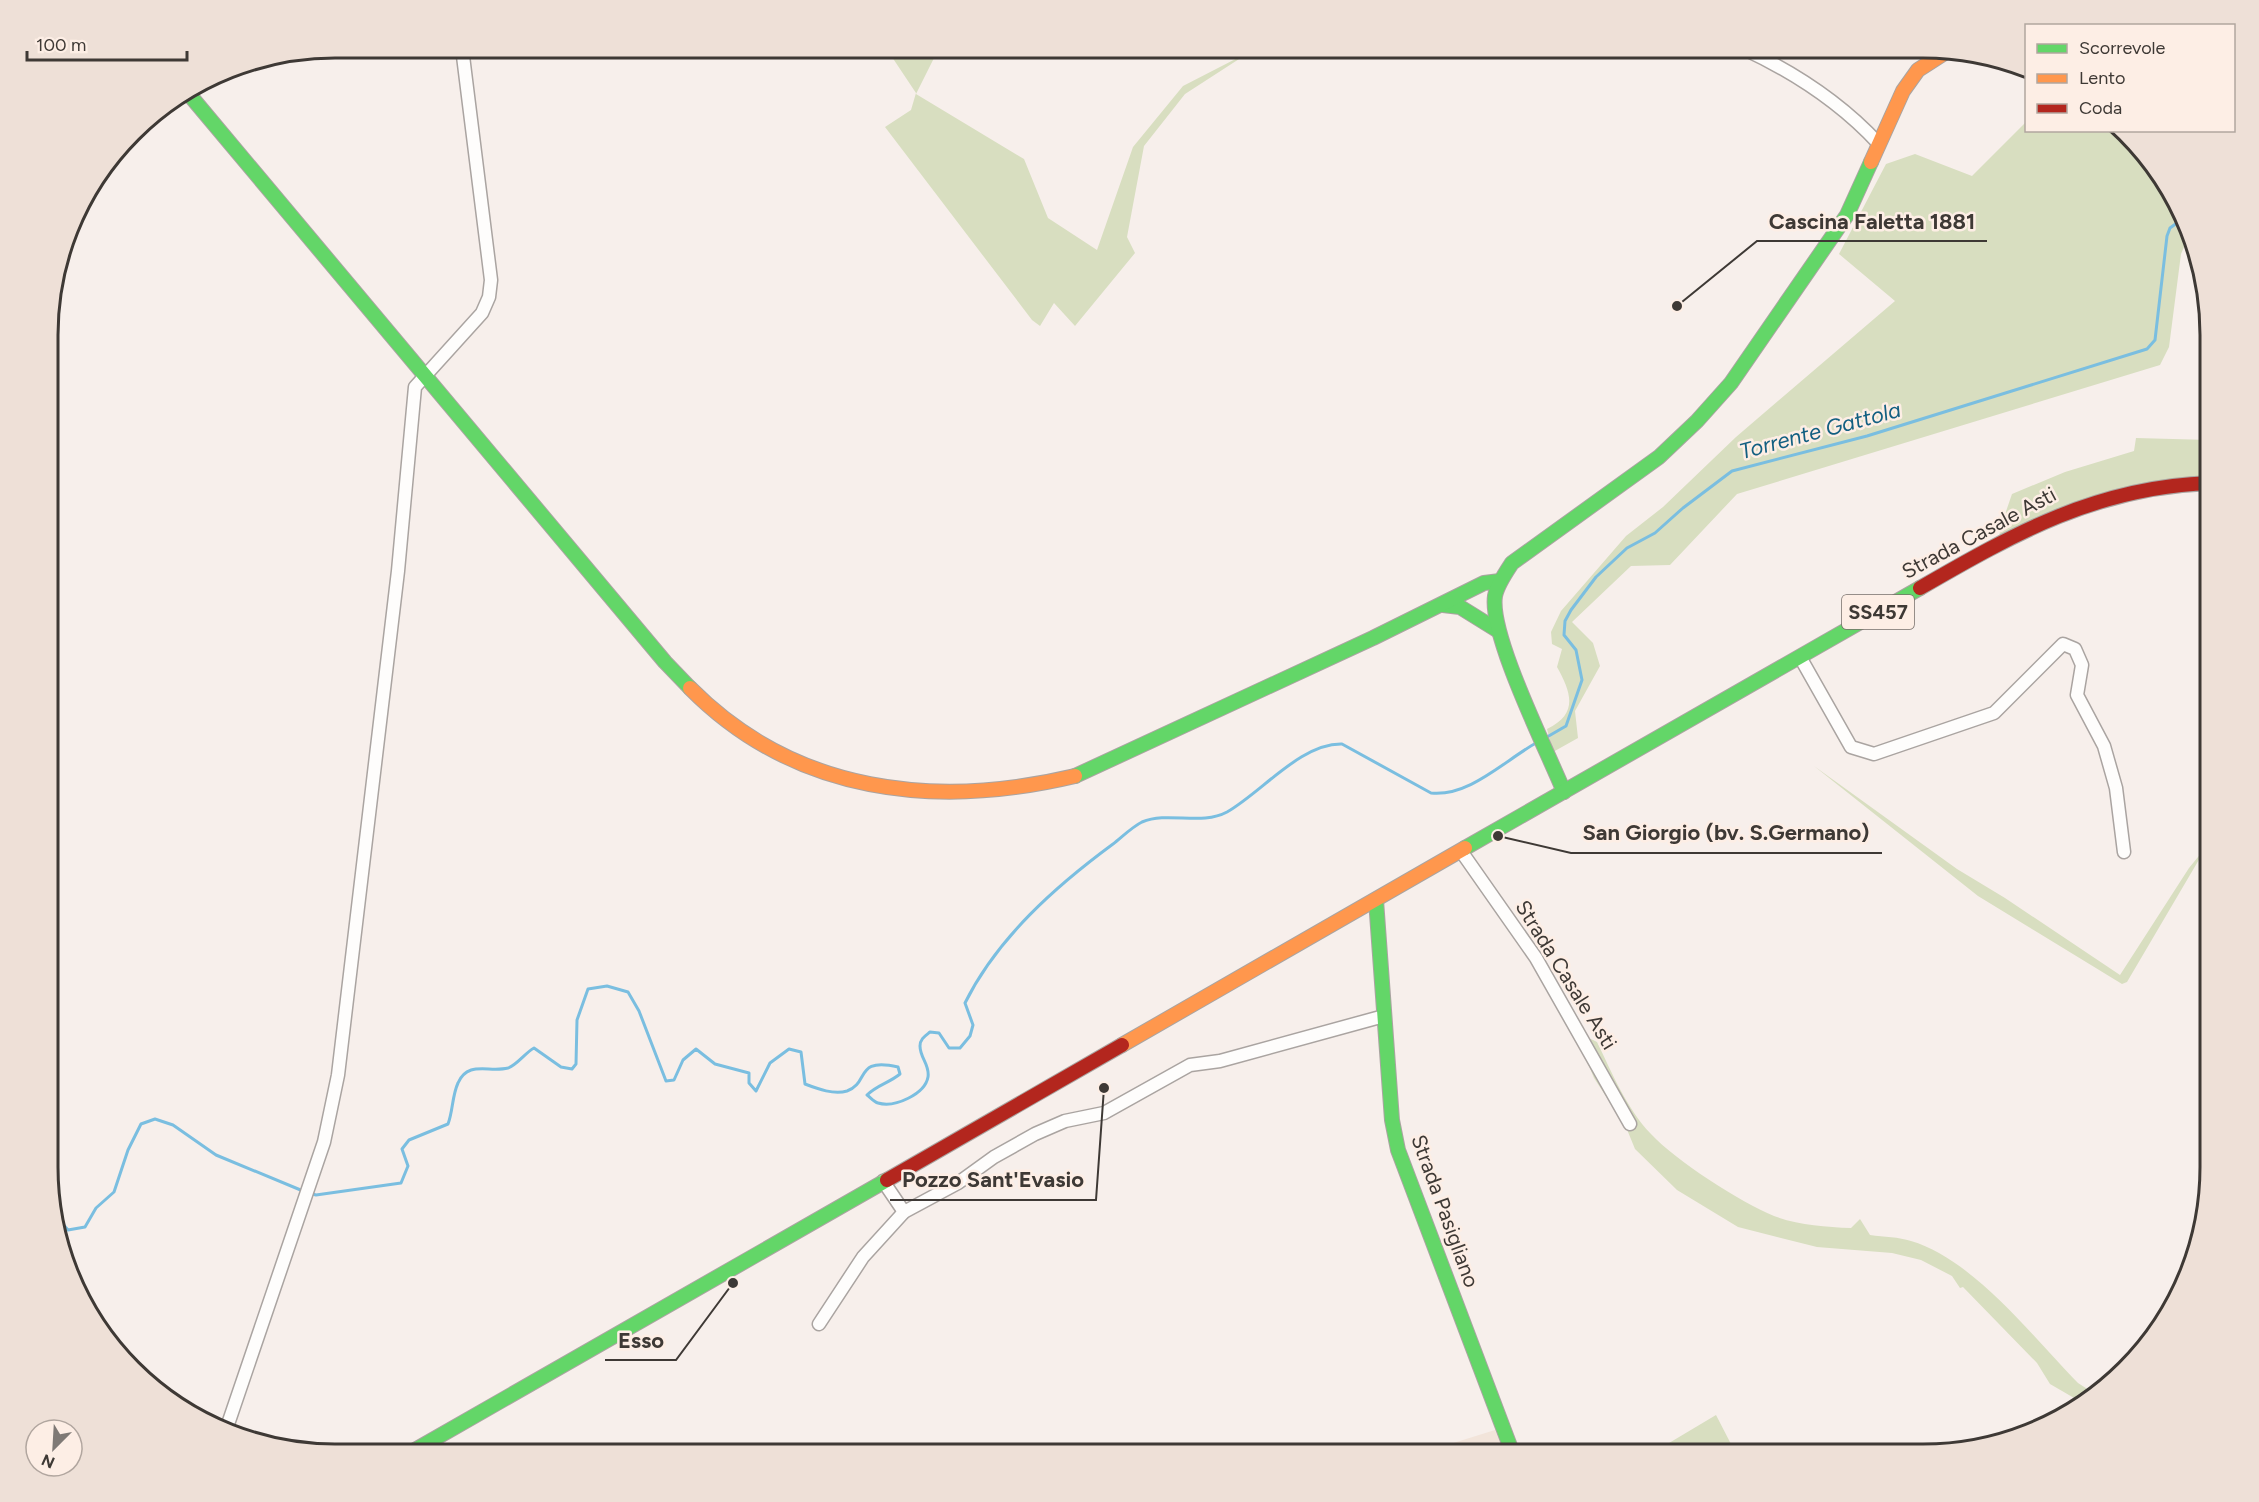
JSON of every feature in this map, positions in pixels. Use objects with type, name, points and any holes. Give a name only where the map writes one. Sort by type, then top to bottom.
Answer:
[{"type":"main road","points":[[1564,792],[1544,749],[1497,630],[1494,603],[1500,581],[1506,571],[1521,556],[1659,457],[1697,421],[1731,383],[1847,215],[1903,91],[1918,70],[1936,59]]},
{"type":"main road","points":[[193,99],[665,662],[728,722],[770,749],[864,785],[916,792],[965,794],[1035,786],[1077,776],[1443,605],[1484,583],[1500,581]]},
{"type":"main road","name":"Strada Casale Asti","points":[[1564,792],[2037,522],[2116,493],[2159,485],[2200,483]]},
{"type":"main road","points":[[1443,605],[1460,607],[1497,630]]},
{"type":"main road","name":"SS457","points":[[425,1444],[1564,792]]},
{"type":"main road","name":"Strada Pasigliano","points":[[1376,900],[1392,1120],[1398,1150],[1509,1444]]},
{"type":"street","points":[[229,1422],[324,1142],[338,1075],[399,571],[415,387],[424,374],[482,313],[489,297],[491,280],[484,213],[463,58]]},
{"type":"street","points":[[1760,58],[1827,95],[1854,117],[1878,142]]},
{"type":"street","points":[[1800,657],[1851,747],[1874,754],[1994,713],[2063,644],[2075,649],[2082,665],[2077,696],[2104,746],[2116,788],[2124,852]]},
{"type":"street","name":"Strada Casale Asti","points":[[1461,851],[1536,958],[1630,1124]]},
{"type":"street","points":[[819,1324],[863,1257],[904,1212],[958,1183],[994,1157],[1035,1134],[1065,1121],[1104,1113],[1190,1065],[1220,1061],[1384,1016]]},
{"type":"street","points":[[883,1181],[904,1212]]},
{"type":"shaded area","points":[[1495,1430],[1501,1444],[1450,1444]]},
{"type":"green space","points":[[893,58],[934,58],[916,94],[1024,159],[1048,218],[1097,250],[1133,147],[1183,86],[1241,58],[1185,94],[1144,146],[1127,237],[1135,253],[1075,326],[1054,303],[1040,326],[1032,320],[885,127],[911,110],[916,93]]},
{"type":"green space","points":[[2025,123],[2025,132],[2111,132],[2132,153],[2163,197],[2185,244],[2181,254],[2169,347],[2160,365],[1737,494],[1670,565],[1631,566],[1572,622],[1593,643],[1600,666],[1575,711],[1578,738],[1553,752],[1547,729],[1564,716],[1569,702],[1566,685],[1557,667],[1562,649],[1552,644],[1551,632],[1561,611],[1626,536],[1663,507],[1736,437],[1895,301],[1839,254],[1886,164],[1915,154],[1972,176]]},
{"type":"green space","points":[[2136,438],[2200,440],[2200,483],[2159,485],[1999,542],[2000,529],[2012,494],[2065,472],[2134,451]]},
{"type":"green space","points":[[1814,766],[1957,869],[2005,898],[2120,975],[2200,855],[2127,982],[2122,984],[1978,896]]},
{"type":"green space","points":[[1591,1039],[1597,1042],[1621,1090],[1642,1124],[1676,1156],[1709,1180],[1760,1210],[1792,1222],[1851,1228],[1860,1219],[1870,1235],[1906,1240],[1934,1250],[1957,1264],[1979,1282],[2022,1323],[2078,1383],[2088,1389],[2075,1398],[2050,1384],[2037,1363],[1963,1287],[1960,1288],[1952,1276],[1921,1260],[1892,1253],[1817,1247],[1738,1227],[1677,1190],[1635,1149],[1626,1127],[1594,1078],[1579,1042]]},
{"type":"green space","points":[[1716,1415],[1731,1444],[1667,1444]]},
{"type":"waterway","name":"Torrente Gattola","points":[[1547,737],[1566,726],[1582,680],[1576,650],[1564,635],[1565,621],[1596,577],[1627,548],[1655,533],[1683,508],[1732,471],[1867,436],[2147,349],[2155,340],[2167,236],[2170,228],[2176,223]]},
{"type":"waterway","name":"Torrente Gattola","points":[[309,1193],[316,1195],[401,1183],[408,1166],[402,1149],[409,1140],[448,1124],[458,1083],[462,1076],[473,1069],[508,1068],[534,1048],[561,1067],[572,1069],[576,1064],[577,1020],[588,989],[607,986],[628,992],[639,1011],[666,1081],[674,1080],[683,1060],[696,1049],[715,1064],[749,1073],[749,1083],[756,1091],[770,1063],[789,1049],[801,1052],[805,1084],[831,1092],[847,1091],[854,1087],[865,1072],[875,1065],[898,1067],[900,1074],[867,1095],[878,1103],[900,1101],[915,1094],[926,1083],[928,1069],[920,1046],[925,1036],[930,1032],[939,1033],[949,1048],[960,1048],[970,1036],[973,1025],[965,1003],[978,979],[1011,935],[1070,877],[1138,824],[1163,818],[1207,818],[1227,812],[1297,760],[1312,751],[1327,746],[1342,744],[1431,793],[1445,793],[1472,784],[1536,743]]},
{"type":"waterway","name":"Torrente Gattola","points":[[65,1227],[68,1230],[85,1227],[96,1208],[114,1192],[128,1150],[141,1124],[155,1119],[173,1125],[216,1155],[303,1191]]},
{"type":"traffic: fast","points":[[193,99],[665,662],[690,688]]},
{"type":"traffic: fast","points":[[1564,792],[1521,693],[1501,637],[1495,596],[1500,583],[1512,563],[1659,457],[1697,421],[1731,383],[1847,215],[1871,162]]},
{"type":"traffic: fast","points":[[1075,776],[1373,638],[1484,583],[1500,581]]},
{"type":"traffic: fast","points":[[1465,848],[1920,588]]},
{"type":"traffic: fast","points":[[1443,605],[1460,607],[1497,630]]},
{"type":"traffic: fast","points":[[1376,900],[1392,1120],[1398,1150],[1509,1444]]},
{"type":"traffic: fast","points":[[425,1444],[887,1180]]},
{"type":"traffic: slow","points":[[1871,162],[1903,91],[1918,70],[1936,59]]},
{"type":"traffic: slow","points":[[690,688],[731,724],[775,751],[821,771],[870,784],[920,791],[971,791],[1023,786],[1075,776]]},
{"type":"traffic: slow","points":[[1122,1045],[1465,848]]},
{"type":"traffic: jam","points":[[1920,588],[1990,549],[2058,516],[2130,493],[2169,486],[2200,484]]},
{"type":"traffic: jam","points":[[887,1180],[1122,1045]]},
{"type":"place","name":"Cascina Faletta 1881","points":[[1677,306]]},
{"type":"place","name":"San Giorgio (bv. S.Germano)","points":[[1498,836]]},
{"type":"place","name":"Pozzo Sant'Evasio","points":[[1104,1088]]},
{"type":"place","name":"Esso","points":[[733,1283]]}]
